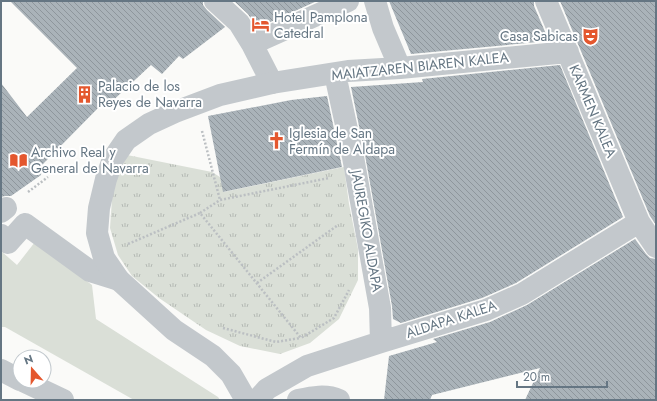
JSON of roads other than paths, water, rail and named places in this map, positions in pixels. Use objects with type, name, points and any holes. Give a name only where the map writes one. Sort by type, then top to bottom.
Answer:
[{"type":"street","points":[[215,1],[239,23],[252,44],[272,83]]},
{"type":"street","points":[[252,44],[348,1]]},
{"type":"street","points":[[375,1],[383,28],[400,68]]},
{"type":"street","name":"KARMEN KALEA","points":[[546,1],[639,222],[656,247]]},
{"type":"street","name":"MAIATZAREN BIAREN KALEA","points":[[246,400],[231,374],[213,356],[174,330],[119,280],[104,258],[97,233],[99,208],[113,159],[126,140],[149,124],[196,104],[220,95],[272,83],[348,71],[400,68],[568,52]]},
{"type":"street","name":"JAUREGIKO ALDAPA","points":[[334,74],[353,157],[377,286],[380,308],[380,342]]},
{"type":"street","name":"ALDAPA KALEA","points":[[257,400],[267,389],[307,366],[486,310],[522,294],[639,222]]},
{"type":"street","points":[[1,235],[8,243],[25,224],[90,271],[119,280]]},
{"type":"street","points":[[1,370],[12,376]]},
{"type":"street","points":[[40,389],[63,400]]},
{"type":"street","points":[[298,400],[314,397],[332,397],[339,400]]},
{"type":"place","name":"Hotel Pamplona Catedral","points":[[261,25]]},
{"type":"place","name":"Casa Sabicas","points":[[591,36]]},
{"type":"place","name":"Palacio de los Reyes de Navarra","points":[[85,94]]},
{"type":"place","name":"Iglesia de San Fermín de Aldapa","points":[[276,141]]},
{"type":"place","name":"Archivo Real y General de Navarra","points":[[18,160]]}]
